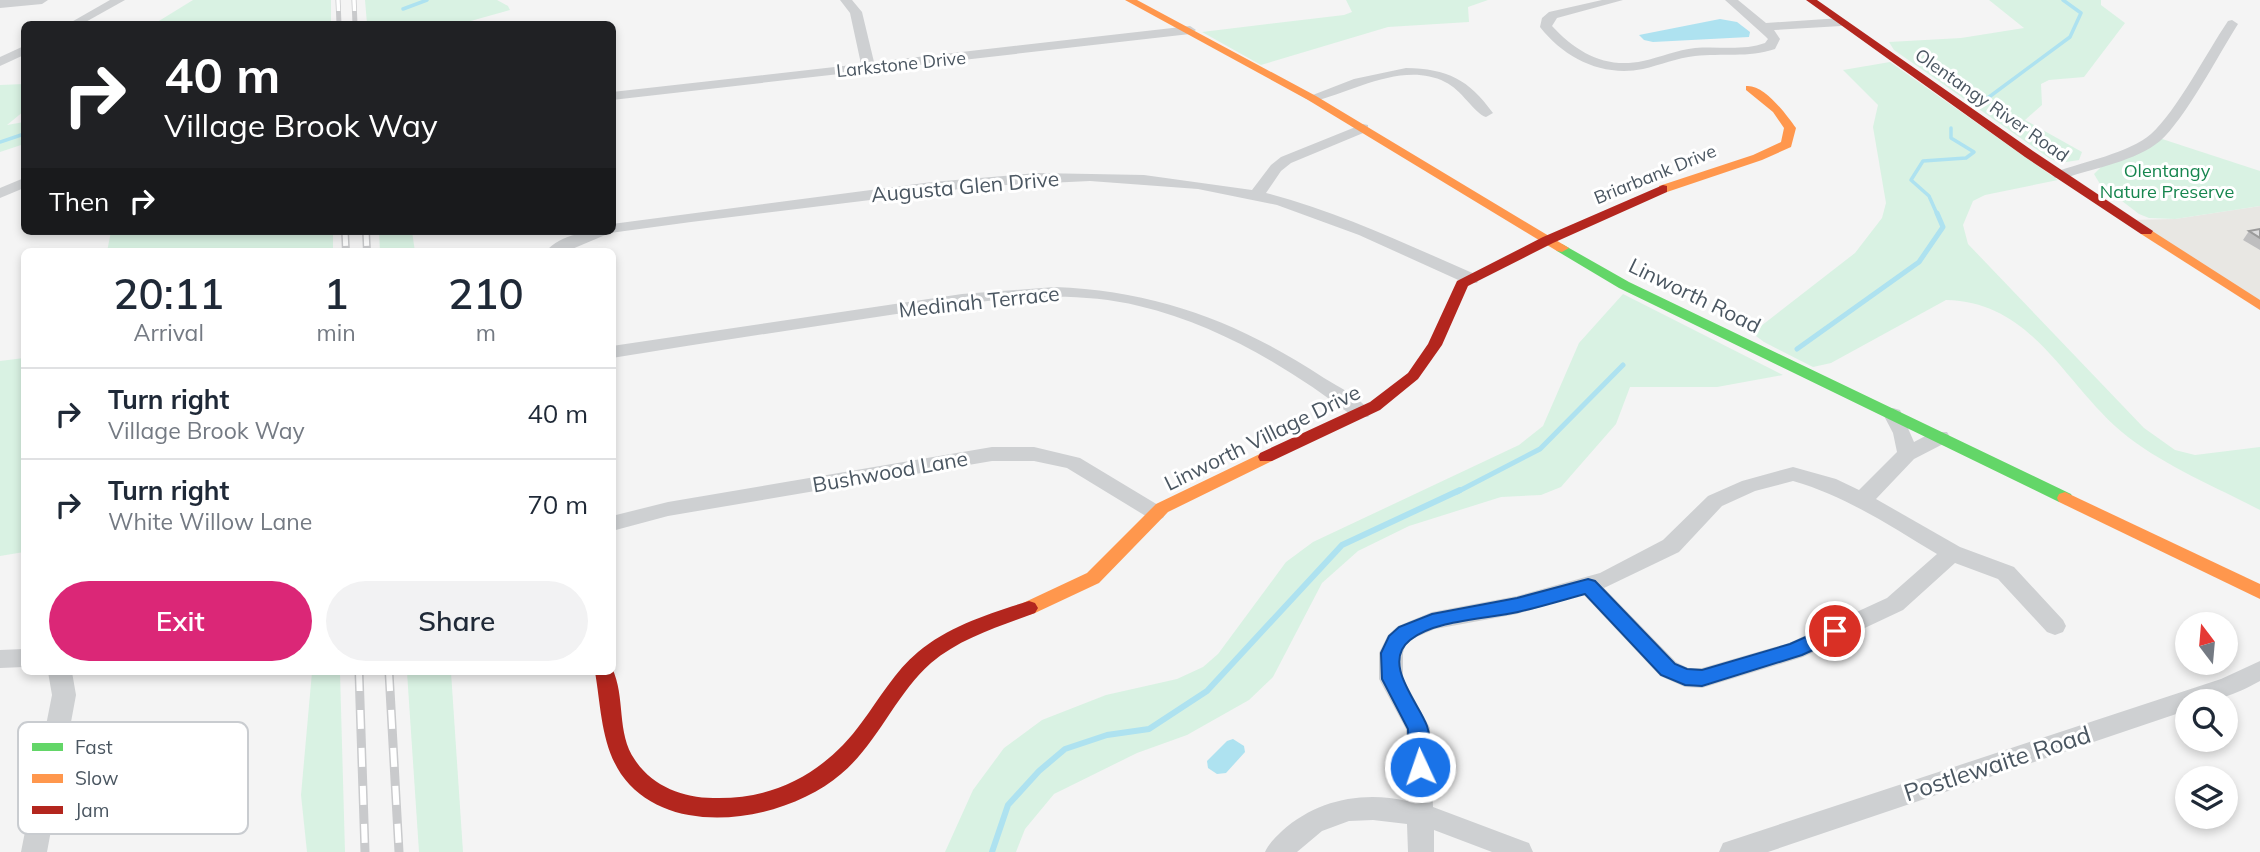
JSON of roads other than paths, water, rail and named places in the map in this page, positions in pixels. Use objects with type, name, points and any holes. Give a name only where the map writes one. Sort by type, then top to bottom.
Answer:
[{"type":"main road","name":"Linworth Road","points":[[1130,0],[1312,98],[1624,285],[2260,592]]},
{"type":"main road","name":"Olentangy River Road","points":[[1811,0],[2060,175],[2260,306]]},
{"type":"main road","name":"Briarbank Drive","points":[[1548,240],[1685,179],[1766,156],[1787,144],[1790,128],[1777,110],[1750,89]]},
{"type":"main road","name":"Linworth Village Drive","points":[[606,675],[621,751],[628,768],[656,793],[676,802],[701,808],[732,809],[800,789],[831,771],[854,747],[905,678],[928,656],[951,640],[1063,594],[1095,577],[1156,513],[1210,481],[1361,413],[1393,394],[1413,376],[1435,345],[1457,290],[1471,279],[1548,240]]},
{"type":"street","points":[[0,4],[42,0]]},
{"type":"street","points":[[96,0],[118,1]]},
{"type":"street","points":[[846,0],[856,12],[869,68]]},
{"type":"street","points":[[1617,0],[1553,15],[1546,23],[1550,32],[1586,60],[1602,66],[1626,68],[1694,52],[1765,49],[1770,46],[1774,39],[1761,24],[1731,0]]},
{"type":"street","points":[[80,21],[118,1]]},
{"type":"street","points":[[1761,24],[1837,19]]},
{"type":"street","points":[[2060,175],[2137,149],[2156,137],[2173,116],[2232,24]]},
{"type":"street","name":"Larkstone Drive","points":[[616,96],[1190,30]]},
{"type":"street","points":[[0,62],[21,52]]},
{"type":"street","points":[[1312,98],[1373,77],[1430,72],[1462,84],[1486,113]]},
{"type":"street","points":[[1256,196],[1276,168],[1286,160],[1363,128]]},
{"type":"street","name":"Augusta Glen Drive","points":[[616,228],[1027,176],[1149,179],[1256,196],[1347,225],[1471,279]]},
{"type":"street","points":[[0,193],[21,184]]},
{"type":"street","points":[[560,248],[591,235]]},
{"type":"street","name":"Medinah Terrace","points":[[616,351],[975,298],[1058,292],[1098,294],[1184,312],[1224,329],[1319,380],[1361,413]]},
{"type":"street","points":[[1893,414],[1903,433],[1907,454]]},
{"type":"street","points":[[1863,500],[1907,454],[1940,437]]},
{"type":"street","name":"Bushwood Lane","points":[[616,523],[668,509],[992,454],[1034,453],[1073,464],[1156,513]]},
{"type":"street","points":[[1421,852],[1418,728],[1391,679],[1391,653],[1396,641],[1406,632],[1432,621],[1517,605],[1607,579],[1671,546],[1715,501],[1782,475],[1805,476],[1863,500],[1952,553],[2006,573],[2055,626]]},
{"type":"street","points":[[1588,586],[1668,669],[1685,677],[1702,678],[1795,650],[1895,604],[1952,553]]},
{"type":"street","points":[[0,659],[21,658]]},
{"type":"street","name":"Postlewaite Road","points":[[1732,852],[2229,686],[2260,670]]},
{"type":"street","points":[[59,722],[64,695],[61,675]]},
{"type":"street","points":[[1278,852],[1309,825],[1345,810],[1371,808],[1422,816],[1520,852]]},
{"type":"street","points":[[34,852],[37,834]]},
{"type":"water","points":[[1720,19],[1737,22],[1750,32],[1749,37],[1653,42],[1644,40],[1639,35]]},
{"type":"water","points":[[1233,739],[1244,746],[1245,752],[1226,773],[1217,774],[1208,768],[1207,761],[1227,741]]},
{"type":"waterway","points":[[403,9],[427,0]]},
{"type":"waterway","points":[[1985,100],[2070,37],[2081,13],[2063,0]]},
{"type":"waterway","points":[[1937,214],[1929,196],[1911,180],[1923,161],[1966,158],[1974,152],[1951,138],[1951,128]]},
{"type":"waterway","points":[[0,142],[21,135]]},
{"type":"waterway","points":[[1797,349],[1919,262],[1943,227],[1937,213]]},
{"type":"waterway","points":[[1457,492],[1540,449],[1623,365]]},
{"type":"waterway","points":[[992,852],[1008,805],[1039,771],[1065,749],[1107,735],[1149,729],[1207,691],[1342,545],[1460,490]]},
{"type":"railway","points":[[338,0],[339,21]]},
{"type":"railway","points":[[354,0],[355,21]]},
{"type":"railway","points":[[345,235],[346,248]]},
{"type":"railway","points":[[366,235],[367,248]]},
{"type":"railway","points":[[359,675],[365,852]]},
{"type":"railway","points":[[389,675],[399,852]]},
{"type":"park label","name":"Olentangy Nature Preserve","points":[[2167,180]]}]
